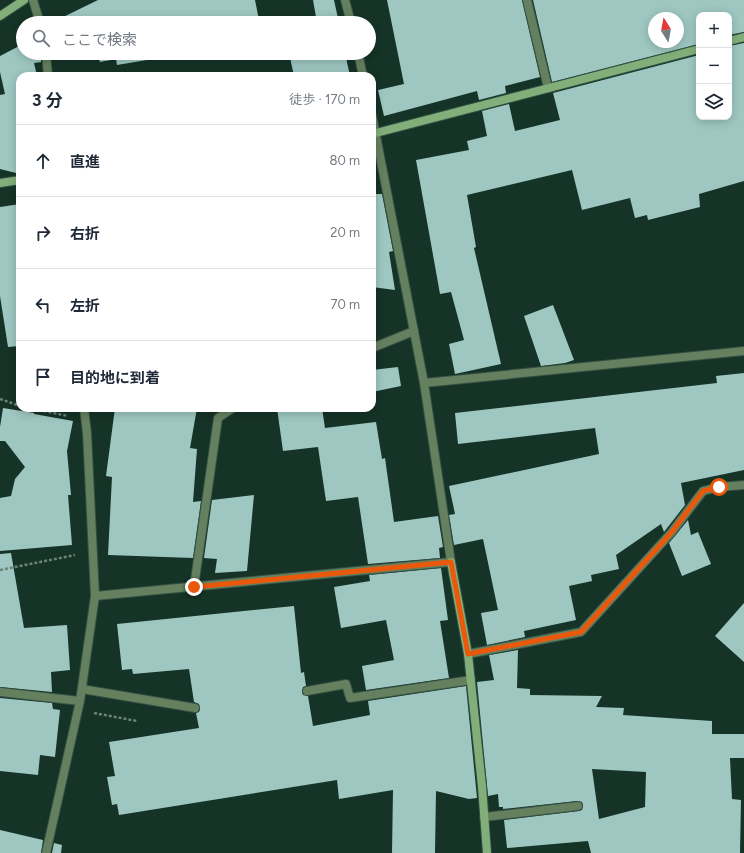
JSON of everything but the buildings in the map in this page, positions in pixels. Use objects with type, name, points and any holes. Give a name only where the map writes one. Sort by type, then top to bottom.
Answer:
[{"type":"street","points":[[0,16],[24,0]]},
{"type":"street","points":[[33,0],[38,16]]},
{"type":"street","points":[[345,0],[349,16]]},
{"type":"street","points":[[527,0],[548,88]]},
{"type":"street","points":[[732,40],[744,37]]},
{"type":"street","points":[[376,132],[696,50]]},
{"type":"street","points":[[47,60],[48,72]]},
{"type":"street","points":[[360,60],[362,72]]},
{"type":"street","points":[[376,143],[424,383],[451,562],[468,654],[487,853]]},
{"type":"street","points":[[0,183],[16,181]]},
{"type":"street","points":[[376,346],[414,330]]},
{"type":"street","points":[[424,383],[744,352]]},
{"type":"street","points":[[46,853],[80,701],[95,596],[84,412]]},
{"type":"street","points":[[194,587],[218,418],[227,412]]},
{"type":"street","points":[[468,654],[581,632],[671,533],[703,491],[719,487],[744,485]]},
{"type":"street","points":[[95,596],[451,562]]},
{"type":"street","points":[[307,691],[346,684],[350,698],[471,680]]},
{"type":"street","points":[[82,689],[195,708]]},
{"type":"street","points":[[0,692],[80,701]]},
{"type":"street","points":[[484,818],[578,806]]},
{"type":"path","points":[[0,399],[16,405]]},
{"type":"path","points":[[49,412],[85,419]]},
{"type":"path","points":[[0,570],[93,551]]},
{"type":"path","points":[[78,711],[137,721]]},
{"type":"route","points":[[194,587],[451,562],[468,654],[581,632],[671,533],[703,491],[719,487]]}]
